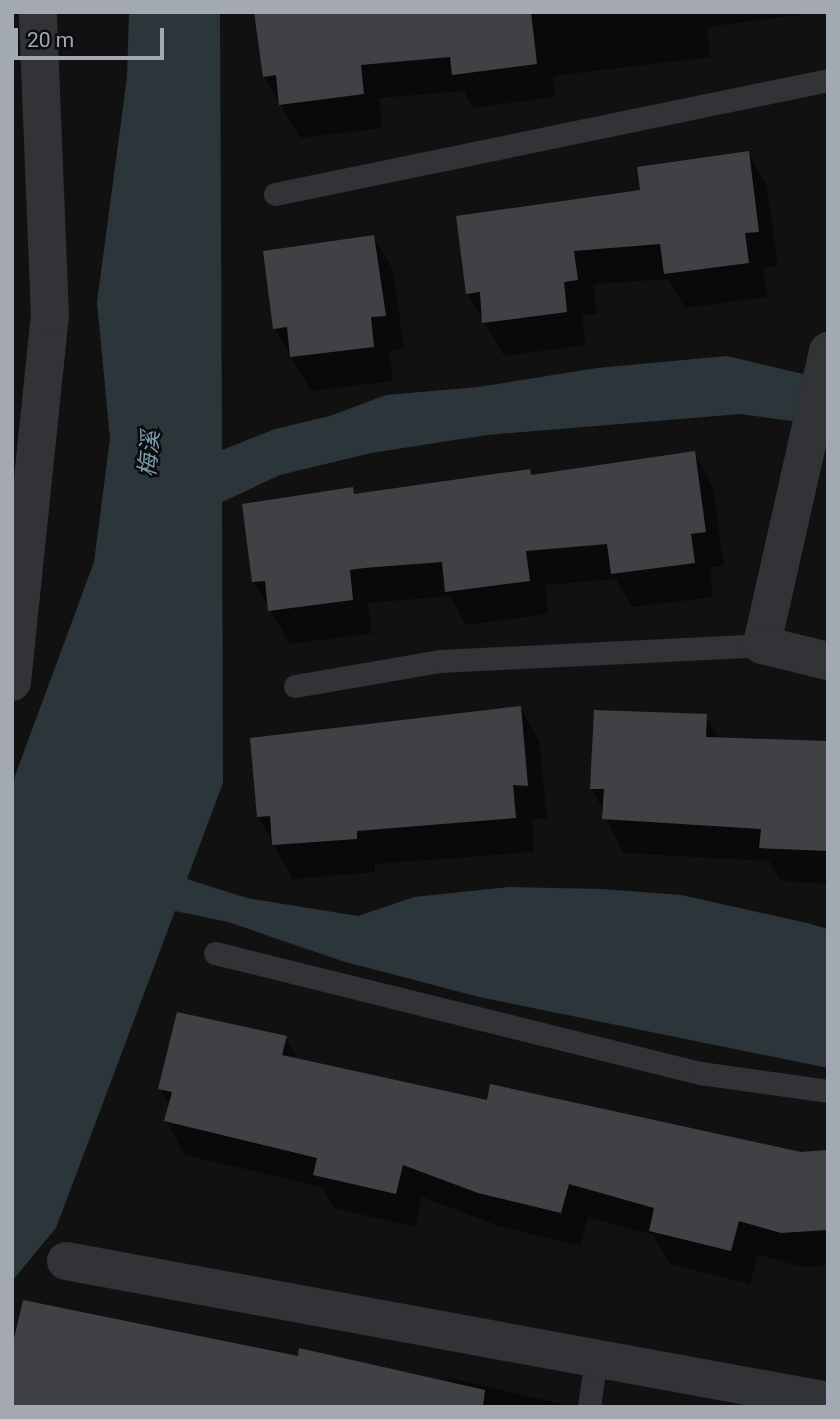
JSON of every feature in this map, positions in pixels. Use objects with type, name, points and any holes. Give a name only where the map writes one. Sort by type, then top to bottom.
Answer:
[{"type":"street","points":[[12,682],[50,316],[38,12]]},
{"type":"street","points":[[828,351],[761,646],[828,662]]},
{"type":"street","points":[[66,1261],[828,1401]]},
{"type":"lane","points":[[275,194],[828,80]]},
{"type":"lane","points":[[295,686],[440,661],[761,646]]},
{"type":"lane","points":[[215,953],[700,1073],[828,1091]]},
{"type":"lane","points":[[589,1407],[596,1358]]},
{"type":"water","name":"梅溪","points":[[129,12],[220,12],[222,450],[275,429],[330,416],[386,395],[478,387],[597,368],[727,356],[828,380],[828,426],[741,414],[487,435],[371,453],[280,475],[222,502],[223,783],[187,879],[247,898],[358,916],[414,897],[509,887],[602,889],[681,895],[828,929],[828,1068],[479,997],[342,961],[228,922],[175,911],[56,1228],[12,1281],[12,784],[94,562],[110,439],[97,302],[127,77]]},
{"type":"building","points":[[254,12],[531,12],[537,64],[452,75],[450,57],[361,65],[364,94],[279,105],[276,75],[263,77]]},
{"type":"building","points":[[749,151],[759,232],[745,233],[749,263],[664,274],[660,244],[574,251],[578,280],[564,282],[567,312],[482,323],[480,292],[466,294],[456,216],[640,190],[637,167]]},
{"type":"building","points":[[374,235],[386,316],[371,317],[374,347],[290,357],[287,327],[273,329],[263,251]]},
{"type":"building","points":[[695,451],[706,532],[691,534],[695,563],[611,574],[607,544],[526,551],[530,581],[445,592],[442,562],[364,568],[350,570],[353,600],[268,611],[265,581],[252,582],[242,504],[353,487],[354,494],[530,469],[531,475]]},
{"type":"building","points":[[521,706],[528,786],[513,785],[516,818],[357,831],[357,839],[272,845],[270,816],[257,817],[250,738]]},
{"type":"building","points":[[594,710],[707,714],[706,737],[828,741],[828,851],[759,848],[761,829],[602,819],[604,789],[590,789]]},
{"type":"building","points":[[177,1012],[287,1036],[282,1055],[487,1100],[490,1084],[801,1152],[828,1150],[828,1230],[781,1233],[739,1221],[731,1251],[649,1231],[654,1208],[569,1184],[561,1213],[478,1193],[403,1165],[396,1194],[313,1175],[317,1158],[164,1121],[172,1092],[158,1089]]},
{"type":"building","points":[[23,1300],[298,1356],[299,1348],[485,1390],[483,1407],[12,1407],[12,1347]]}]
